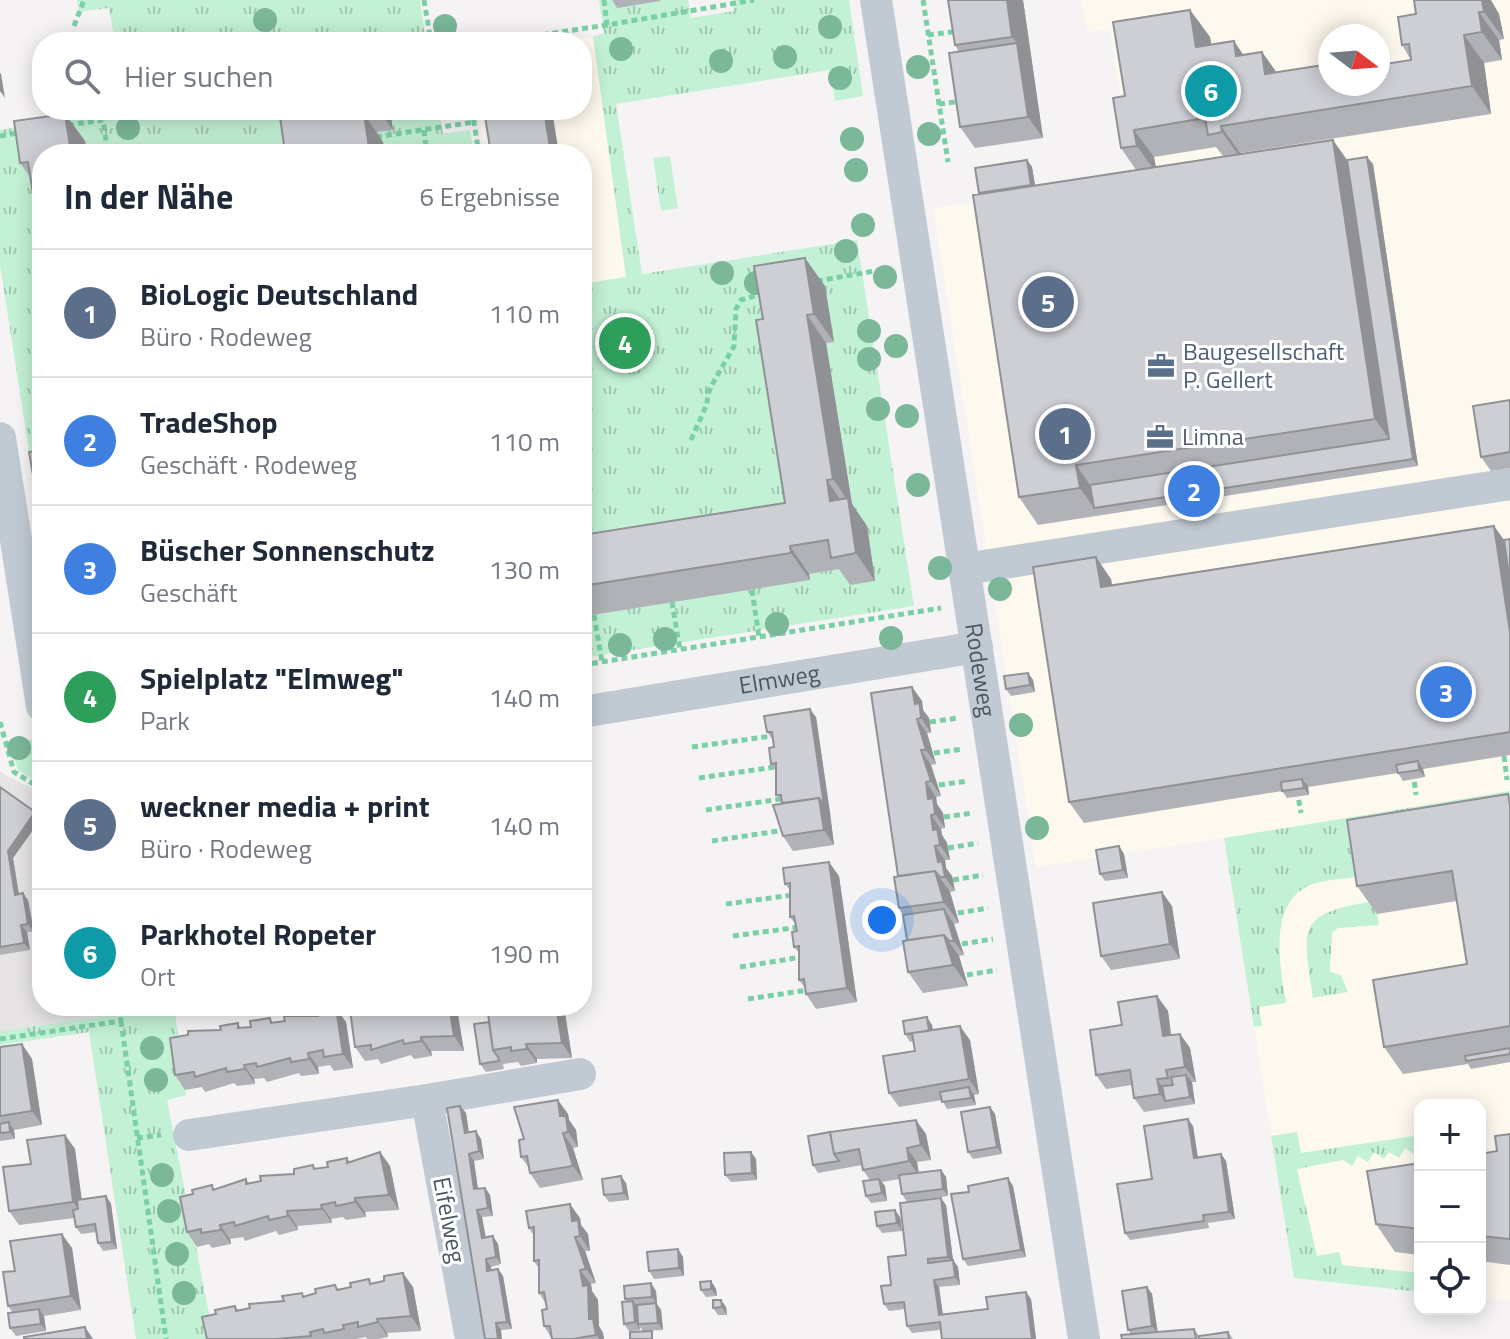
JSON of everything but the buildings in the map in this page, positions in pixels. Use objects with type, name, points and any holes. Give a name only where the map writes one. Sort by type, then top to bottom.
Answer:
[{"type":"street","name":"Rodeweg","points":[[876,0],[1084,1339]]},
{"type":"street","points":[[0,438],[32,642]]},
{"type":"street","points":[[965,569],[1510,484]]},
{"type":"street","name":"Elmweg","points":[[592,710],[977,647]]},
{"type":"street","points":[[179,1134],[377,1108],[580,1074]]},
{"type":"street","name":"Eifelweg","points":[[436,1099],[471,1339]]},
{"type":"path","points":[[74,26],[84,0]]},
{"type":"path","points":[[424,0],[429,32]]},
{"type":"path","points":[[604,0],[607,25]]},
{"type":"path","points":[[560,32],[754,0]]},
{"type":"path","points":[[923,0],[948,162]]},
{"type":"path","points":[[928,35],[967,30]]},
{"type":"path","points":[[939,104],[968,100]]},
{"type":"path","points":[[59,127],[103,120],[107,144]]},
{"type":"path","points":[[376,137],[474,122],[477,144]]},
{"type":"path","points":[[424,130],[426,144]]},
{"type":"path","points":[[0,136],[29,131]]},
{"type":"path","points":[[807,283],[863,273]]},
{"type":"path","points":[[691,440],[708,392],[734,346],[736,309],[741,300],[767,292]]},
{"type":"path","points":[[752,590],[759,637]]},
{"type":"path","points":[[672,602],[680,650]]},
{"type":"path","points":[[592,664],[970,604]]},
{"type":"path","points":[[594,615],[602,662]]},
{"type":"path","points":[[0,722],[4,746],[14,772],[32,783]]},
{"type":"path","points":[[692,747],[772,736]]},
{"type":"path","points":[[1504,756],[1507,780]]},
{"type":"path","points":[[699,778],[775,767]]},
{"type":"path","points":[[1413,770],[1416,795]]},
{"type":"path","points":[[1297,788],[1301,813]]},
{"type":"path","points":[[706,810],[781,799]]},
{"type":"path","points":[[712,841],[785,830]]},
{"type":"path","points":[[726,904],[795,894]]},
{"type":"path","points":[[733,936],[800,927]]},
{"type":"path","points":[[740,967],[804,957]]},
{"type":"path","points":[[748,999],[808,990]]},
{"type":"path","points":[[120,1016],[166,1339]]},
{"type":"path","points":[[0,1039],[121,1021]]},
{"type":"path","points":[[137,1138],[179,1134]]},
{"type":"shaded area","points":[[1081,0],[1510,0],[1510,1301],[1486,1299],[1486,1099],[1414,1099],[1414,1291],[1294,1278],[1224,838],[1036,867],[933,208],[1132,177],[1110,29],[1087,32]]},
{"type":"shaded area","points":[[592,37],[626,277],[592,282],[592,144],[483,144],[480,120],[592,120]]},
{"type":"shaded area","points":[[0,772],[32,789],[32,1016],[106,1016],[0,1031]]},
{"type":"green space","points":[[77,0],[420,0],[425,32],[113,32],[109,8],[79,12]]},
{"type":"green space","points":[[599,0],[688,0],[691,18],[734,11],[733,0],[849,0],[863,96],[835,101],[830,70],[616,104],[642,274],[857,240],[914,606],[592,656],[592,282],[626,277],[593,37],[604,33]]},
{"type":"green space","points":[[62,120],[441,120],[443,134],[470,130],[472,144],[32,144],[32,470],[0,265],[0,130]]},
{"type":"green space","points":[[670,156],[678,208],[661,211],[653,158]]},
{"type":"green space","points":[[32,739],[32,779],[18,770],[10,743]]},
{"type":"green space","points":[[1510,791],[1510,807],[1423,852],[1371,874],[1316,883],[1300,891],[1289,903],[1280,935],[1286,1003],[1259,1007],[1262,1026],[1254,1027],[1224,838]]},
{"type":"green space","points":[[1375,901],[1379,925],[1338,928],[1332,933],[1330,972],[1341,975],[1348,992],[1313,998],[1307,954],[1310,927],[1330,911]]},
{"type":"green space","points":[[106,1016],[175,1016],[186,1095],[167,1100],[214,1339],[136,1339],[89,1032],[0,1045],[0,1031]]},
{"type":"green space","points":[[1297,1132],[1301,1153],[1414,1136],[1414,1154],[1405,1148],[1399,1158],[1389,1152],[1384,1159],[1374,1152],[1368,1162],[1358,1156],[1352,1166],[1343,1160],[1297,1169],[1317,1256],[1339,1252],[1342,1265],[1414,1272],[1414,1291],[1294,1278],[1271,1136]]},
{"type":"place","name":"Parkhotel Ropeter","points":[[1211,91]]},
{"type":"place","name":"weckner media + print","points":[[1048,302]]},
{"type":"place","name":"Spielplatz \"Elmweg\"","points":[[625,343]]},
{"type":"place","name":"Baugesellschaft P. Gellert","points":[[1161,366]]},
{"type":"place","name":"BioLogic Deutschland","points":[[1065,434]]},
{"type":"place","name":"Limna","points":[[1160,437]]},
{"type":"place","name":"TradeShop","points":[[1194,491]]},
{"type":"place","name":"Büscher Sonnenschutz","points":[[1446,692]]}]
